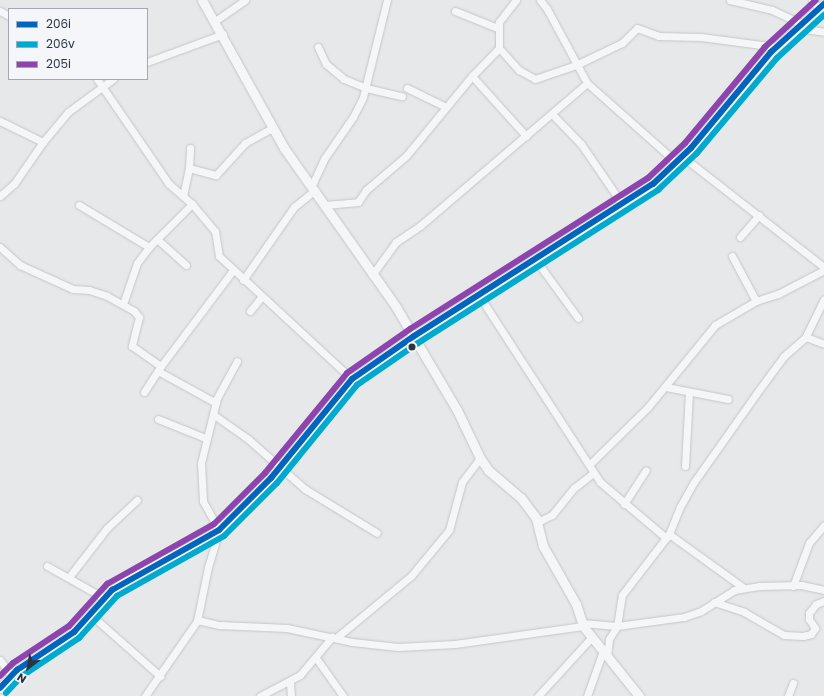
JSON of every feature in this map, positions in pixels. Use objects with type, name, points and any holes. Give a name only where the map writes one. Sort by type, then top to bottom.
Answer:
[{"type":"street","points":[[202,0],[223,34],[272,128],[414,336],[418,348],[457,410],[480,458],[488,470],[521,498],[538,522],[543,546],[576,604],[583,624],[591,638],[639,696]]},
{"type":"street","points":[[215,21],[244,0]]},
{"type":"street","points":[[243,280],[294,207],[313,187],[324,159],[353,117],[366,88],[387,0]]},
{"type":"street","points":[[516,0],[503,15],[498,28],[499,48],[529,77],[545,77],[576,65],[622,44],[637,28],[659,36],[701,37],[776,47]]},
{"type":"street","points":[[540,0],[550,14],[587,83],[680,160],[759,215],[824,267]]},
{"type":"street","points":[[730,0],[772,10],[800,26],[824,32]]},
{"type":"street","points":[[0,688],[12,675],[74,632],[104,598],[126,580],[219,530],[280,468],[352,379],[478,294],[623,205],[653,184],[680,160],[776,47],[821,7],[812,0]]},
{"type":"street","points":[[455,10],[498,28]]},
{"type":"street","points":[[148,62],[223,34]]},
{"type":"street","points":[[318,47],[324,61],[336,74],[366,88],[402,96]]},
{"type":"street","points":[[325,206],[358,202],[366,190],[406,156],[472,76],[499,48]]},
{"type":"street","points":[[472,76],[526,136]]},
{"type":"street","points":[[97,80],[169,184],[192,204],[215,231],[219,256],[243,280],[352,379]]},
{"type":"street","points":[[2,192],[14,184],[43,142],[68,112],[112,80]]},
{"type":"street","points":[[372,275],[396,242],[421,226],[587,83]]},
{"type":"street","points":[[407,88],[446,107]]},
{"type":"street","points":[[552,114],[581,144],[623,205]]},
{"type":"street","points":[[0,121],[43,142]]},
{"type":"street","points":[[189,168],[216,175],[245,143],[272,128]]},
{"type":"street","points":[[183,196],[189,168],[190,148]]},
{"type":"street","points":[[123,304],[137,263],[148,248],[192,204]]},
{"type":"street","points":[[79,205],[148,248]]},
{"type":"street","points":[[740,237],[759,215]]},
{"type":"street","points":[[157,239],[186,265]]},
{"type":"street","points":[[0,247],[20,265],[73,289],[89,290],[123,304],[139,317],[132,346],[159,368],[216,403]]},
{"type":"street","points":[[732,256],[756,301]]},
{"type":"street","points":[[535,259],[578,318]]},
{"type":"street","points":[[144,392],[159,368],[233,270]]},
{"type":"street","points":[[590,464],[666,387],[715,325],[756,301],[778,294],[824,270]]},
{"type":"street","points":[[478,294],[522,359],[559,422],[575,440],[590,464],[593,473],[606,490],[668,536],[744,588]]},
{"type":"street","points":[[250,311],[262,296]]},
{"type":"street","points":[[587,696],[617,626],[622,595],[668,536],[680,507],[701,472],[776,366],[806,337],[824,299]]},
{"type":"street","points":[[806,337],[824,344]]},
{"type":"street","points":[[145,696],[192,632],[197,620],[208,567],[219,530],[203,501],[201,493],[201,463],[205,438],[214,415],[216,403],[236,361]]},
{"type":"street","points":[[666,387],[690,393],[728,399]]},
{"type":"street","points":[[685,466],[690,393]]},
{"type":"street","points":[[214,415],[305,489],[377,533]]},
{"type":"street","points":[[158,419],[205,438]]},
{"type":"street","points":[[260,696],[290,682],[300,675],[334,638],[411,576],[449,530],[462,482],[480,458]]},
{"type":"street","points":[[624,504],[646,470]]},
{"type":"street","points":[[538,522],[552,515],[574,488],[593,473]]},
{"type":"street","points":[[69,577],[107,528],[137,500]]},
{"type":"street","points":[[793,586],[810,543],[824,525]]},
{"type":"street","points":[[47,566],[104,598]]},
{"type":"street","points":[[197,620],[219,625],[288,628],[370,645],[398,647],[455,644],[583,624],[617,626],[684,617],[714,602],[744,588],[783,584],[820,589],[824,600],[816,604],[809,613],[809,618],[815,628],[811,634],[803,636],[784,635],[744,612],[714,602]]},
{"type":"street","points":[[90,614],[160,676]]},
{"type":"street","points":[[538,696],[591,638]]},
{"type":"street","points":[[316,658],[343,696]]},
{"type":"street","points":[[0,660],[12,675]]},
{"type":"street","points":[[290,682],[291,696]]},
{"type":"street","points":[[788,696],[793,683]]},
{"type":"transit line","name":"205i","points":[[0,676],[13,663],[69,626],[107,584],[214,524],[265,473],[347,373],[410,329],[648,178],[685,143],[765,47],[816,0]]},
{"type":"transit line","name":"206i","points":[[0,688],[17,670],[74,632],[112,590],[219,530],[271,478],[352,379],[414,336],[653,184],[691,148],[771,52],[824,4]]},
{"type":"transit line","name":"206v","points":[[6,693],[22,676],[79,638],[117,596],[224,536],[277,483],[357,385],[418,343],[658,190],[697,153],[777,58],[824,15]]}]
